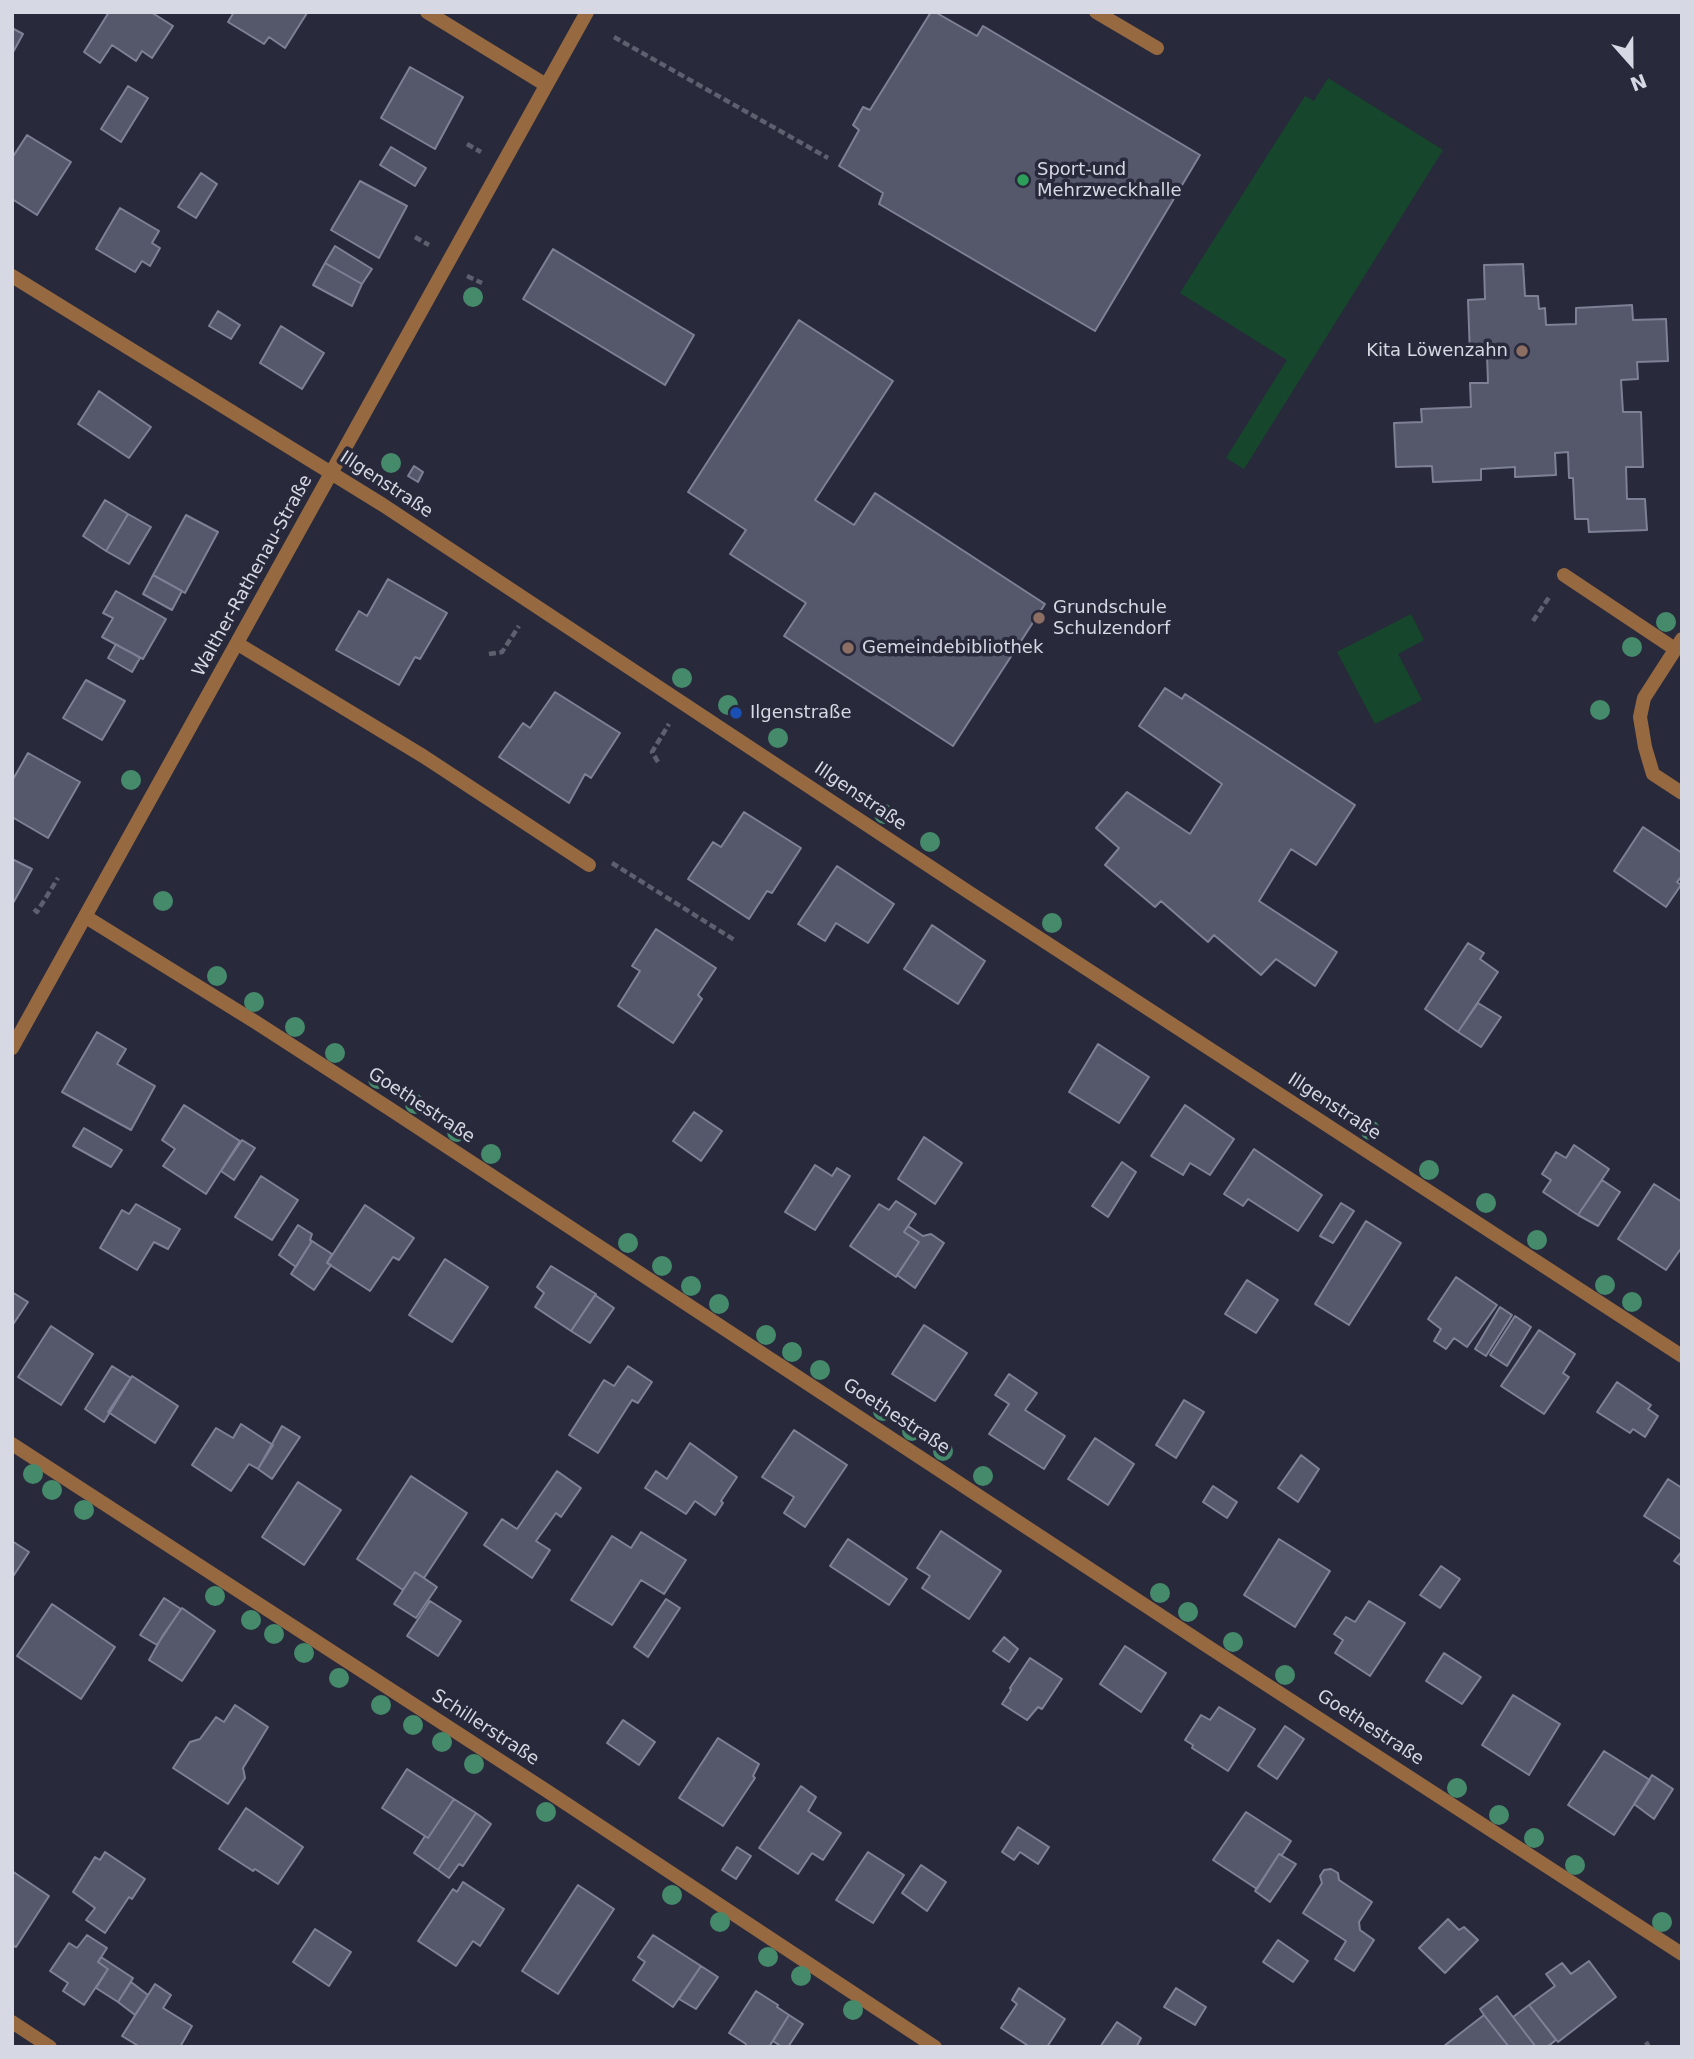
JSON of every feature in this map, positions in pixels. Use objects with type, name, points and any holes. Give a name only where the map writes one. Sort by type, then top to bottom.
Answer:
[{"type":"street","points":[[427,12],[546,85]]},
{"type":"street","name":"Walther-Rathenau-Straße","points":[[12,1048],[587,12]]},
{"type":"street","points":[[1096,12],[1157,48]]},
{"type":"street","name":"Illgenstraße","points":[[12,275],[332,472],[970,893],[1682,1356]]},
{"type":"street","points":[[1564,575],[1678,644],[1644,698],[1640,717],[1653,774],[1682,793]]},
{"type":"street","points":[[238,644],[423,755],[589,865]]},
{"type":"street","name":"Goethestraße","points":[[86,917],[390,1108],[1242,1669],[1682,1954]]},
{"type":"street","name":"Schillerstraße","points":[[12,1444],[547,1791],[935,2047]]},
{"type":"street","points":[[12,2022],[50,2047]]},
{"type":"path","points":[[614,37],[828,158]]},
{"type":"path","points":[[489,653],[502,652],[519,626]]},
{"type":"path","points":[[658,762],[652,752],[669,724]]},
{"type":"path","points":[[608,861],[736,941]]},
{"type":"path","points":[[34,909],[37,912],[58,878]]},
{"type":"green space","points":[[1328,78],[1443,150],[1244,469],[1226,458],[1287,360],[1180,293],[1305,96],[1314,101]]},
{"type":"green space","points":[[1411,614],[1424,640],[1398,654],[1422,700],[1375,724],[1337,652]]},
{"type":"building","points":[[109,12],[151,12],[173,26],[152,58],[142,51],[136,61],[112,45],[100,63],[84,52]]},
{"type":"building","points":[[234,12],[307,13],[285,48],[269,37],[264,44],[228,22]]},
{"type":"building","name":"Sport-und Mehrzweckhalle","points":[[931,12],[977,36],[983,26],[1200,155],[1095,331],[879,204],[883,193],[839,166],[859,130],[853,125],[863,107],[870,110]]},
{"type":"building","points":[[12,28],[23,34],[12,54]]},
{"type":"building","points":[[410,67],[463,97],[435,149],[381,118]]},
{"type":"building","points":[[128,86],[148,98],[121,142],[101,129]]},
{"type":"building","points":[[27,135],[71,162],[37,215],[12,199],[12,158]]},
{"type":"building","points":[[391,147],[426,168],[415,186],[380,165]]},
{"type":"building","points":[[201,173],[217,184],[196,218],[178,207]]},
{"type":"building","points":[[360,181],[407,206],[379,258],[331,230]]},
{"type":"building","points":[[120,208],[159,231],[152,243],[160,248],[150,266],[142,261],[135,272],[96,249]]},
{"type":"building","points":[[335,246],[372,269],[362,284],[325,263]]},
{"type":"building","points":[[553,249],[694,335],[665,385],[523,299]]},
{"type":"building","points":[[325,263],[362,284],[352,306],[313,285]]},
{"type":"building","points":[[1523,264],[1525,296],[1538,296],[1539,309],[1545,308],[1546,325],[1576,324],[1576,308],[1632,305],[1633,320],[1666,319],[1668,361],[1637,362],[1638,379],[1621,380],[1623,412],[1641,412],[1643,467],[1626,467],[1627,499],[1645,499],[1647,530],[1589,532],[1588,519],[1575,519],[1573,478],[1569,478],[1568,452],[1555,453],[1556,475],[1515,477],[1515,467],[1481,469],[1481,480],[1433,482],[1432,466],[1396,467],[1394,423],[1422,422],[1421,409],[1471,407],[1470,383],[1488,383],[1487,354],[1470,355],[1468,300],[1485,299],[1484,265]]},
{"type":"building","points":[[218,311],[240,325],[231,339],[209,326]]},
{"type":"building","name":"Grundschule Schulzendorf","points":[[799,320],[893,381],[815,500],[854,525],[875,493],[1045,604],[953,746],[784,636],[806,603],[730,554],[746,530],[688,492]]},
{"type":"building","points":[[281,326],[324,353],[302,389],[260,363]]},
{"type":"building","points":[[99,391],[151,427],[129,458],[78,424]]},
{"type":"building","points":[[414,466],[423,472],[418,482],[408,476]]},
{"type":"building","points":[[105,500],[128,514],[106,551],[83,536]]},
{"type":"building","points":[[128,514],[151,527],[129,564],[106,551]]},
{"type":"building","points":[[186,515],[218,532],[185,593],[153,575]]},
{"type":"building","points":[[153,575],[182,591],[172,610],[143,594]]},
{"type":"building","points":[[388,579],[447,613],[420,659],[415,657],[399,685],[336,650],[359,611],[367,616]]},
{"type":"building","points":[[116,591],[166,619],[143,659],[102,637],[113,618],[103,613]]},
{"type":"building","points":[[116,644],[140,658],[132,672],[108,658]]},
{"type":"building","points":[[86,680],[125,701],[102,740],[63,718]]},
{"type":"building","points":[[1165,688],[1182,699],[1185,694],[1355,805],[1316,865],[1291,849],[1259,901],[1337,952],[1315,986],[1276,959],[1261,975],[1214,935],[1208,942],[1161,901],[1155,907],[1105,865],[1119,848],[1096,828],[1127,792],[1190,834],[1222,784],[1139,726]]},
{"type":"building","points":[[555,692],[620,733],[591,778],[585,774],[569,803],[499,757],[523,723],[530,728]]},
{"type":"building","points":[[28,753],[80,782],[48,838],[12,817],[12,781]]},
{"type":"building","points":[[744,812],[801,848],[772,893],[767,891],[749,919],[688,879],[713,842],[721,847]]},
{"type":"building","points":[[1643,827],[1682,853],[1682,876],[1677,882],[1681,885],[1666,907],[1614,871]]},
{"type":"building","points":[[12,859],[32,869],[12,905]]},
{"type":"building","points":[[837,866],[894,904],[868,943],[836,923],[825,941],[798,924]]},
{"type":"building","points":[[932,925],[985,961],[958,1004],[904,969]]},
{"type":"building","points":[[656,929],[716,968],[698,995],[702,999],[673,1043],[618,1006],[640,971],[632,966]]},
{"type":"building","points":[[1468,943],[1484,953],[1480,959],[1498,972],[1458,1032],[1425,1009]]},
{"type":"building","points":[[1478,1003],[1501,1017],[1481,1047],[1458,1032]]},
{"type":"building","points":[[97,1032],[126,1049],[117,1064],[155,1086],[131,1130],[62,1092]]},
{"type":"building","points":[[1098,1044],[1149,1077],[1119,1123],[1069,1092]]},
{"type":"building","points":[[184,1105],[240,1141],[206,1194],[163,1166],[175,1149],[162,1140]]},
{"type":"building","points":[[1185,1105],[1234,1139],[1210,1175],[1190,1163],[1183,1175],[1151,1156]]},
{"type":"building","points":[[694,1112],[722,1131],[701,1161],[673,1141]]},
{"type":"building","points":[[84,1128],[122,1150],[111,1167],[73,1146]]},
{"type":"building","points":[[924,1137],[962,1163],[935,1204],[898,1179]]},
{"type":"building","points":[[242,1140],[255,1148],[234,1180],[221,1171]]},
{"type":"building","points":[[1574,1145],[1609,1169],[1578,1215],[1543,1192],[1551,1180],[1542,1174],[1556,1152],[1566,1158]]},
{"type":"building","points":[[1254,1149],[1322,1195],[1298,1231],[1248,1199],[1243,1206],[1224,1194]]},
{"type":"building","points":[[1122,1162],[1136,1172],[1108,1217],[1092,1206]]},
{"type":"building","points":[[815,1165],[832,1176],[837,1168],[850,1176],[815,1230],[785,1212]]},
{"type":"building","points":[[261,1176],[298,1200],[272,1240],[235,1217]]},
{"type":"building","points":[[1602,1180],[1620,1192],[1598,1226],[1578,1215]]},
{"type":"building","points":[[1654,1184],[1682,1202],[1682,1247],[1666,1270],[1618,1239]]},
{"type":"building","points":[[896,1201],[916,1214],[904,1232],[919,1242],[896,1277],[850,1246],[879,1204],[889,1210]]},
{"type":"building","points":[[1341,1203],[1354,1211],[1333,1243],[1320,1236]]},
{"type":"building","points":[[136,1204],[180,1229],[168,1249],[154,1242],[137,1270],[100,1248],[122,1210],[129,1214]]},
{"type":"building","points":[[365,1205],[414,1238],[399,1260],[393,1257],[370,1291],[327,1263]]},
{"type":"building","points":[[1366,1221],[1401,1243],[1349,1325],[1315,1304]]},
{"type":"building","points":[[298,1225],[312,1234],[312,1241],[296,1267],[279,1255]]},
{"type":"building","points":[[908,1226],[923,1236],[931,1234],[944,1243],[915,1288],[897,1275],[919,1242],[904,1232]]},
{"type":"building","points":[[312,1241],[332,1254],[327,1263],[331,1265],[314,1290],[291,1274]]},
{"type":"building","points":[[445,1259],[488,1287],[452,1342],[409,1315]]},
{"type":"building","points":[[551,1266],[596,1294],[571,1331],[535,1307],[544,1293],[537,1287]]},
{"type":"building","points":[[1456,1277],[1497,1305],[1467,1347],[1454,1338],[1446,1349],[1434,1341],[1441,1329],[1428,1319]]},
{"type":"building","points":[[1247,1280],[1278,1300],[1256,1333],[1225,1314]]},
{"type":"building","points":[[12,1292],[28,1302],[12,1326]]},
{"type":"building","points":[[595,1295],[614,1308],[590,1343],[571,1331]]},
{"type":"building","points":[[1500,1307],[1512,1315],[1486,1356],[1475,1349]]},
{"type":"building","points":[[1515,1316],[1531,1327],[1507,1366],[1490,1355]]},
{"type":"building","points":[[924,1325],[967,1353],[935,1401],[892,1374]]},
{"type":"building","points":[[51,1326],[93,1354],[61,1405],[18,1377]]},
{"type":"building","points":[[1539,1330],[1575,1354],[1563,1373],[1569,1377],[1544,1414],[1501,1386]]},
{"type":"building","points":[[112,1366],[131,1378],[104,1422],[85,1409]]},
{"type":"building","points":[[628,1366],[652,1382],[638,1403],[632,1400],[598,1453],[569,1435],[604,1380],[614,1386]]},
{"type":"building","points":[[1009,1374],[1037,1393],[1025,1410],[1065,1436],[1044,1469],[989,1434],[1009,1404],[995,1395]]},
{"type":"building","points":[[132,1376],[178,1406],[155,1443],[108,1412]]},
{"type":"building","points":[[1617,1382],[1651,1405],[1648,1409],[1658,1416],[1645,1437],[1633,1429],[1630,1433],[1597,1412]]},
{"type":"building","points":[[1184,1400],[1204,1412],[1176,1458],[1156,1445]]},
{"type":"building","points":[[241,1424],[273,1445],[258,1469],[249,1464],[231,1491],[192,1465],[216,1428],[233,1438]]},
{"type":"building","points":[[282,1426],[300,1437],[272,1479],[258,1469]]},
{"type":"building","points":[[794,1430],[847,1465],[805,1527],[784,1513],[794,1497],[762,1477]]},
{"type":"building","points":[[1095,1438],[1134,1464],[1108,1505],[1068,1479]]},
{"type":"building","points":[[690,1443],[737,1477],[715,1515],[695,1501],[686,1514],[645,1488],[656,1471],[667,1479]]},
{"type":"building","points":[[1301,1455],[1319,1469],[1298,1502],[1278,1488]]},
{"type":"building","points":[[557,1471],[581,1488],[561,1517],[556,1513],[536,1541],[550,1550],[532,1578],[484,1545],[502,1519],[517,1529]]},
{"type":"building","points":[[411,1476],[467,1513],[424,1578],[415,1572],[403,1590],[357,1559]]},
{"type":"building","points":[[1668,1479],[1682,1488],[1682,1540],[1644,1516]]},
{"type":"building","points":[[298,1482],[341,1510],[304,1565],[262,1537]]},
{"type":"building","points":[[1213,1486],[1237,1502],[1227,1518],[1203,1502]]},
{"type":"building","points":[[941,1531],[1001,1571],[969,1619],[922,1588],[930,1576],[917,1568]]},
{"type":"building","points":[[641,1532],[686,1560],[664,1594],[641,1580],[612,1625],[571,1600],[612,1536],[631,1548]]},
{"type":"building","points":[[848,1539],[907,1579],[889,1605],[830,1566]]},
{"type":"building","points":[[1279,1539],[1330,1571],[1295,1627],[1244,1595]]},
{"type":"building","points":[[12,1541],[29,1552],[12,1578]]},
{"type":"building","points":[[1682,1551],[1682,1566],[1674,1561]]},
{"type":"building","points":[[1441,1566],[1460,1579],[1440,1608],[1420,1595]]},
{"type":"building","points":[[415,1572],[437,1587],[416,1618],[394,1604]]},
{"type":"building","points":[[164,1598],[181,1609],[157,1645],[140,1635]]},
{"type":"building","points":[[666,1599],[680,1608],[648,1657],[634,1647]]},
{"type":"building","points":[[430,1601],[461,1621],[438,1656],[407,1636]]},
{"type":"building","points":[[1369,1601],[1405,1623],[1370,1676],[1335,1653],[1343,1640],[1334,1634],[1346,1617],[1355,1622]]},
{"type":"building","points":[[52,1604],[115,1647],[81,1699],[17,1656]]},
{"type":"building","points":[[182,1608],[215,1631],[182,1681],[149,1660]]},
{"type":"building","points":[[1004,1637],[1018,1649],[1009,1662],[993,1651]]},
{"type":"building","points":[[1125,1646],[1166,1673],[1141,1712],[1100,1684]]},
{"type":"building","points":[[1444,1653],[1481,1677],[1462,1704],[1426,1681]]},
{"type":"building","points":[[1030,1658],[1062,1679],[1042,1709],[1038,1707],[1027,1720],[1002,1704]]},
{"type":"building","points":[[1513,1695],[1560,1724],[1529,1775],[1482,1745]]},
{"type":"building","points":[[235,1705],[268,1727],[243,1768],[245,1778],[228,1804],[173,1768],[190,1742],[200,1739],[216,1717],[224,1722]]},
{"type":"building","points":[[1219,1707],[1255,1729],[1228,1771],[1192,1748],[1193,1745],[1185,1740],[1201,1715],[1210,1720]]},
{"type":"building","points":[[623,1720],[655,1742],[639,1765],[607,1743]]},
{"type":"building","points":[[1285,1726],[1304,1739],[1277,1779],[1258,1766]]},
{"type":"building","points":[[718,1738],[759,1764],[753,1776],[755,1778],[723,1826],[679,1798]]},
{"type":"building","points":[[1604,1751],[1650,1780],[1614,1835],[1568,1805]]},
{"type":"building","points":[[407,1769],[454,1799],[428,1838],[382,1808]]},
{"type":"building","points":[[1652,1775],[1673,1789],[1654,1819],[1634,1804]]},
{"type":"building","points":[[801,1786],[816,1797],[808,1811],[841,1833],[823,1860],[812,1853],[798,1874],[759,1848]]},
{"type":"building","points":[[454,1799],[476,1813],[438,1870],[414,1853],[425,1836],[428,1838]]},
{"type":"building","points":[[246,1808],[303,1847],[278,1884],[219,1849]]},
{"type":"building","points":[[1246,1812],[1291,1841],[1282,1855],[1279,1854],[1257,1889],[1213,1860]]},
{"type":"building","points":[[476,1813],[491,1824],[463,1866],[459,1864],[449,1878],[438,1870]]},
{"type":"building","points":[[1018,1827],[1049,1847],[1038,1864],[1020,1852],[1014,1860],[1002,1852]]},
{"type":"building","points":[[737,1847],[751,1856],[736,1879],[722,1870]]},
{"type":"building","points":[[105,1852],[145,1879],[132,1899],[129,1897],[105,1933],[86,1920],[95,1908],[73,1892],[95,1857],[100,1860]]},
{"type":"building","points":[[868,1852],[904,1875],[873,1923],[836,1900]]},
{"type":"building","points":[[1279,1854],[1296,1864],[1270,1902],[1255,1891]]},
{"type":"building","points":[[921,1865],[946,1882],[927,1911],[902,1893]]},
{"type":"building","points":[[1331,1869],[1338,1873],[1339,1880],[1372,1902],[1359,1922],[1360,1930],[1374,1940],[1354,1971],[1335,1959],[1346,1941],[1303,1913],[1322,1883],[1320,1876],[1324,1870]]},
{"type":"building","points":[[12,1871],[49,1896],[16,1947],[12,1945]]},
{"type":"building","points":[[463,1882],[504,1909],[480,1946],[473,1941],[456,1966],[418,1941],[453,1889],[457,1892]]},
{"type":"building","points":[[578,1885],[614,1909],[558,1994],[522,1971]]},
{"type":"building","points":[[1448,1919],[1459,1930],[1464,1927],[1478,1940],[1445,1973],[1419,1948]]},
{"type":"building","points":[[315,1929],[351,1952],[329,1986],[293,1962]]},
{"type":"building","points":[[87,1935],[107,1948],[98,1962],[108,1969],[84,2005],[63,1991],[68,1983],[50,1971],[69,1943],[77,1948]]},
{"type":"building","points":[[653,1935],[701,1966],[673,2007],[633,1980],[645,1962],[638,1957]]},
{"type":"building","points":[[1278,1940],[1308,1961],[1293,1982],[1263,1962]]},
{"type":"building","points":[[101,1957],[133,1978],[118,2002],[96,1988],[108,1969],[98,1962]]},
{"type":"building","points":[[1589,1961],[1616,1997],[1558,2042],[1529,2005],[1555,1986],[1546,1974],[1562,1963],[1571,1974]]},
{"type":"building","points":[[701,1966],[718,1977],[696,2009],[679,1999]]},
{"type":"building","points":[[131,1982],[148,1995],[135,2015],[118,2002]]},
{"type":"building","points":[[155,1984],[171,1995],[163,2008],[192,2026],[180,2047],[140,2047],[122,2036]]},
{"type":"building","points":[[1019,1988],[1065,2019],[1047,2047],[1030,2047],[1001,2028],[1017,2004],[1012,2000]]},
{"type":"building","points":[[1176,1988],[1206,2007],[1195,2025],[1164,2007]]},
{"type":"building","points":[[756,1991],[789,2015],[769,2047],[745,2047],[746,2044],[729,2033]]},
{"type":"building","points":[[1497,1996],[1536,2047],[1509,2047],[1484,2015],[1480,2009]]},
{"type":"building","points":[[1529,2005],[1556,2040],[1547,2047],[1536,2047],[1513,2017]]},
{"type":"building","points":[[789,2015],[803,2024],[788,2047],[782,2047],[773,2041]]},
{"type":"building","points":[[1484,2015],[1509,2047],[1444,2047],[1444,2046]]},
{"type":"building","points":[[1117,2022],[1141,2038],[1138,2047],[1100,2047]]},
{"type":"place","name":"Sport-und Mehrzweckhalle","points":[[1023,180]]},
{"type":"place","name":"Kita Löwenzahn","points":[[1522,351]]},
{"type":"place","name":"Grundschule Schulzendorf","points":[[1039,618]]},
{"type":"place","name":"Gemeindebibliothek","points":[[848,648]]},
{"type":"place","name":"Ilgenstraße","points":[[736,713]]}]
